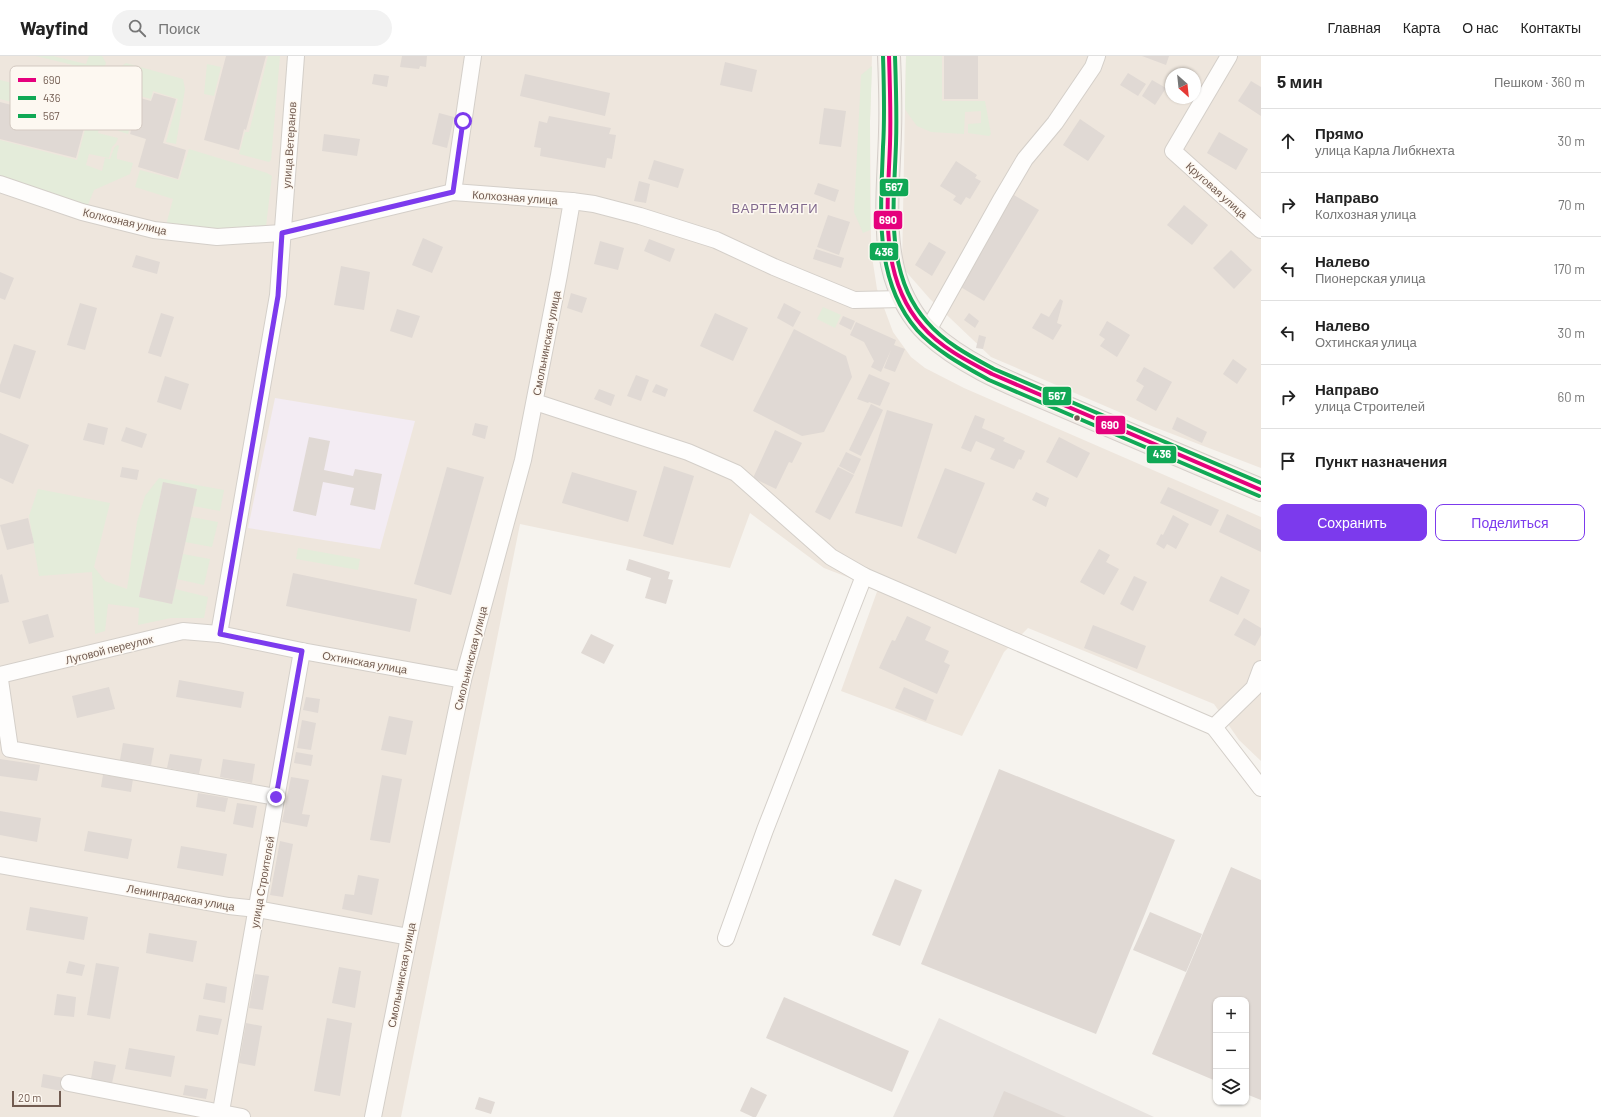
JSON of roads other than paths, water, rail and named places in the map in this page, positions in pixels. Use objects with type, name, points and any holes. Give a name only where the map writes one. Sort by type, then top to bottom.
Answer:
[{"type":"main road","points":[[889,56],[890,131],[887,183],[890,249],[895,276],[904,299],[927,332],[978,368],[1034,394],[1261,490]]},
{"type":"street","name":"улица Ветеранов","points":[[220,634],[278,296],[296,56]]},
{"type":"street","points":[[453,192],[473,56]]},
{"type":"street","points":[[927,332],[1002,198],[1026,160],[1055,123],[1093,68],[1097,56]]},
{"type":"street","name":"Круговая улица","points":[[1229,56],[1173,151],[1258,222]]},
{"type":"street","name":"Колхозная улица","points":[[0,184],[82,212],[154,230],[217,237],[282,233],[453,192],[572,201],[594,204],[640,216],[716,240],[774,267],[854,300],[904,299]]},
{"type":"street","name":"Смольнинская улица","points":[[373,1117],[463,680],[523,460],[572,201]]},
{"type":"street","points":[[535,402],[688,452],[736,473],[831,557],[864,576],[1214,727],[1261,788]]},
{"type":"street","points":[[726,938],[765,830],[864,576]]},
{"type":"street","name":"Луговой переулок","points":[[0,675],[183,631],[220,634]]},
{"type":"street","name":"Охтинская улица","points":[[220,634],[302,651],[463,680]]},
{"type":"street","name":"улица Строителей","points":[[220,1115],[302,651]]},
{"type":"street","points":[[1214,727],[1254,688],[1261,669]]},
{"type":"street","points":[[0,680],[10,749],[276,797]]},
{"type":"street","name":"Ленинградская улица","points":[[0,865],[222,905],[257,909],[409,937]]},
{"type":"street","points":[[69,1083],[220,1115],[242,1117]]},
{"type":"district","name":"ВАРТЕМЯГИ","points":[[775,208]]}]
